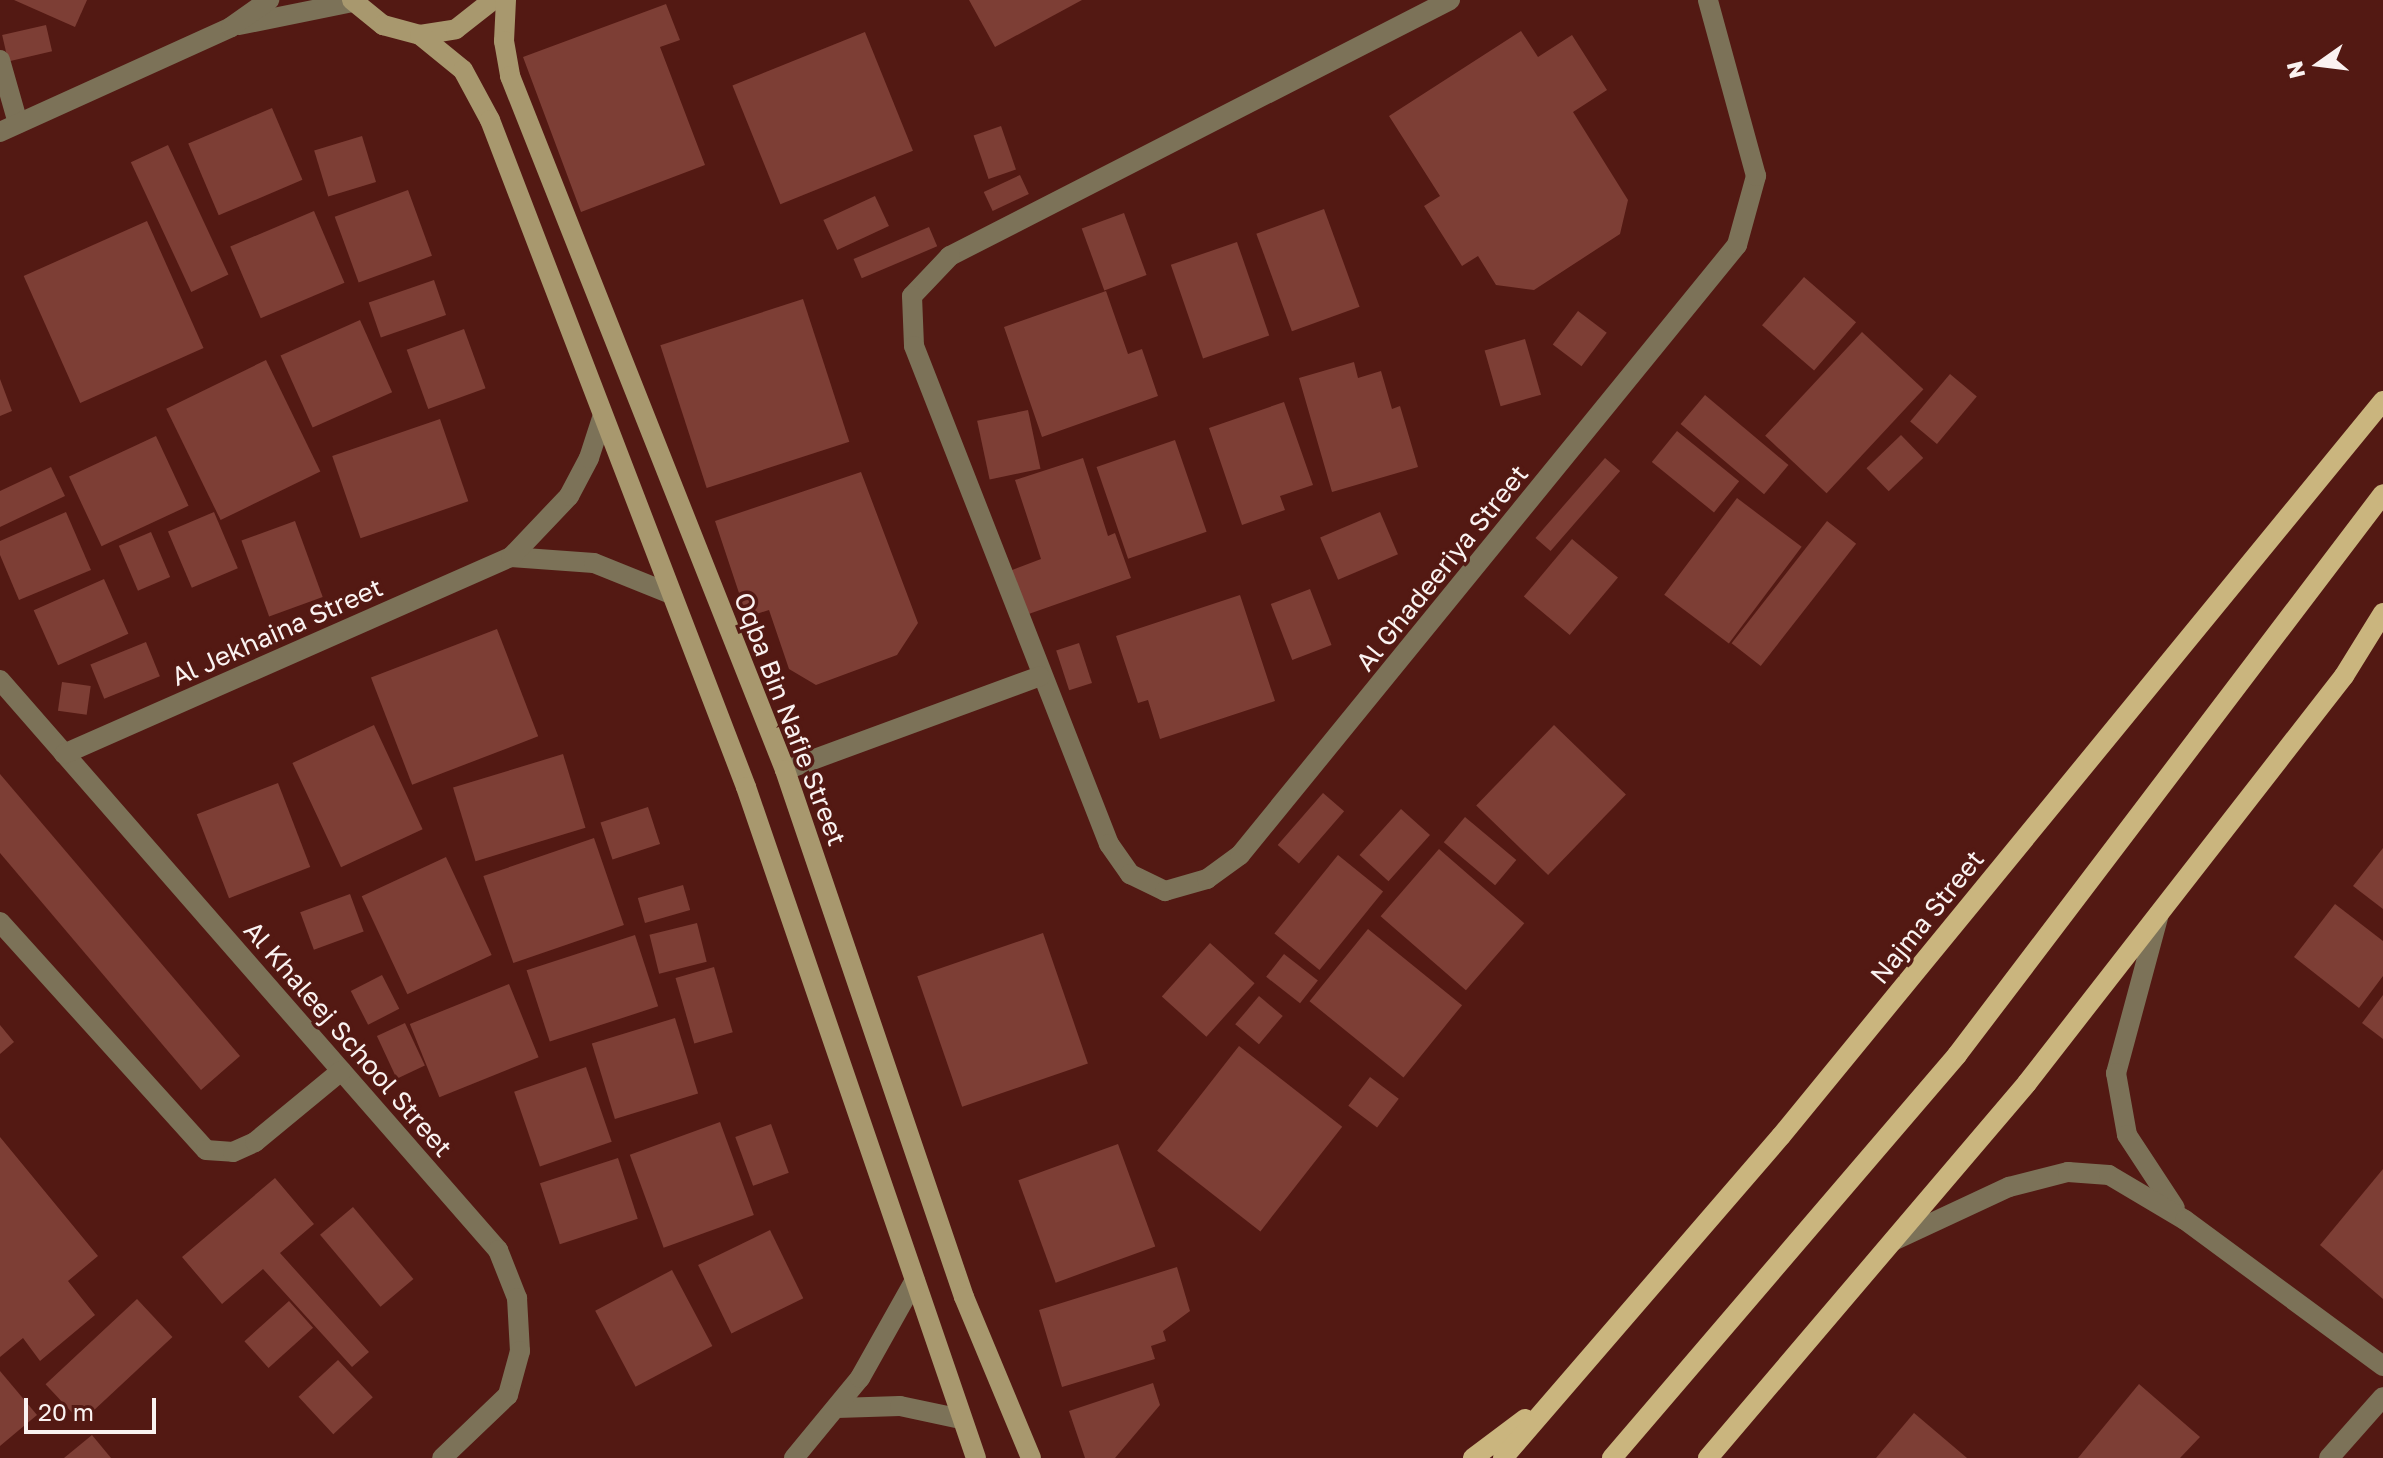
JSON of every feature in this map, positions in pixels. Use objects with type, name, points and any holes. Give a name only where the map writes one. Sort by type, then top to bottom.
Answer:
[{"type":"main road","name":"Najma Street","points":[[1503,1458],[1781,1136],[2383,401]]},
{"type":"main road","points":[[1612,1458],[1957,1055],[2383,494]]},
{"type":"main road","points":[[1708,1458],[2027,1083],[2344,676],[2383,613]]},
{"type":"main road","points":[[1473,1458],[1554,1397]]},
{"type":"street","points":[[0,60],[9,127],[231,27],[269,0]]},
{"type":"street","points":[[420,35],[456,29],[493,0]]},
{"type":"street","name":"Oqba Bin Nafie Street","points":[[506,0],[504,41],[510,76],[785,770],[964,1297],[1031,1458]]},
{"type":"street","name":"Al Ghadeeriya Street","points":[[1450,0],[950,256],[912,296],[914,346],[1040,676],[1109,844],[1130,874],[1165,891],[1207,879],[1240,855],[1737,245],[1756,176],[1708,0]]},
{"type":"street","points":[[231,27],[353,1],[383,25],[420,35],[463,70],[490,120],[746,787],[976,1458]]},
{"type":"street","name":"Al Jekhaina Street","points":[[64,754],[511,557],[569,496],[589,458],[602,418]]},
{"type":"street","name":"Al Jekhaina Street","points":[[511,557],[594,563],[671,594]]},
{"type":"street","points":[[785,770],[1040,676]]},
{"type":"street","name":"Al Khaleej School Street","points":[[0,680],[498,1250],[517,1298],[520,1351],[508,1395],[442,1458]]},
{"type":"street","points":[[2159,914],[2123,1037],[2118,1103],[2139,1160],[2185,1220]]},
{"type":"street","points":[[0,922],[206,1150],[233,1152],[255,1142],[341,1071]]},
{"type":"street","points":[[1889,1242],[1977,1198],[2068,1172],[2120,1178],[2185,1220],[2383,1366]]},
{"type":"street","points":[[794,1458],[837,1408],[881,1347],[915,1280]]},
{"type":"street","points":[[2329,1458],[2383,1397]]},
{"type":"street","points":[[837,1408],[900,1406],[961,1419]]},
{"type":"building","points":[[14,0],[87,0],[75,27]]},
{"type":"building","points":[[969,0],[1082,0],[995,47]]},
{"type":"building","points":[[666,4],[680,40],[660,47],[705,165],[581,212],[523,57]]},
{"type":"building","points":[[46,25],[52,51],[8,61],[2,35]]},
{"type":"building","points":[[1521,31],[1538,57],[1572,35],[1607,90],[1573,112],[1628,200],[1620,234],[1534,290],[1496,285],[1478,256],[1462,266],[1424,206],[1440,196],[1389,116]]},
{"type":"building","points":[[865,32],[913,151],[780,204],[732,86]]},
{"type":"building","points":[[272,108],[302,180],[219,215],[188,144]]},
{"type":"building","points":[[1001,126],[1016,169],[989,179],[974,135]]},
{"type":"building","points":[[362,136],[376,182],[328,197],[314,151]]},
{"type":"building","points":[[168,145],[228,275],[191,292],[131,162]]},
{"type":"building","points":[[1020,175],[1029,194],[993,211],[984,192]]},
{"type":"building","points":[[408,190],[432,256],[359,282],[335,217]]},
{"type":"building","points":[[875,196],[889,226],[837,250],[823,220]]},
{"type":"building","points":[[1324,209],[1360,307],[1292,331],[1256,234]]},
{"type":"building","points":[[314,211],[344,283],[261,318],[230,247]]},
{"type":"building","points":[[1124,213],[1147,275],[1104,290],[1082,228]]},
{"type":"building","points":[[147,221],[204,348],[80,403],[24,276]]},
{"type":"building","points":[[929,227],[937,246],[862,278],[854,259]]},
{"type":"building","points":[[1237,242],[1269,336],[1203,358],[1171,265]]},
{"type":"building","points":[[1804,277],[1856,322],[1814,371],[1762,325]]},
{"type":"building","points":[[434,280],[446,315],[381,337],[369,302]]},
{"type":"building","points":[[1106,291],[1128,354],[1142,349],[1158,396],[1042,437],[1004,327]]},
{"type":"building","points":[[803,299],[849,442],[707,488],[660,345]]},
{"type":"building","points":[[1578,311],[1607,333],[1581,366],[1553,345]]},
{"type":"building","points":[[360,320],[392,392],[313,428],[281,355]]},
{"type":"building","points":[[464,329],[486,388],[428,409],[407,350]]},
{"type":"building","points":[[1862,332],[1923,389],[1827,493],[1765,436]]},
{"type":"building","points":[[1525,339],[1541,395],[1501,406],[1485,351]]},
{"type":"building","points":[[266,360],[320,471],[221,520],[166,409]]},
{"type":"building","points":[[1354,362],[1358,378],[1381,371],[1392,409],[1400,406],[1418,467],[1332,492],[1299,378]]},
{"type":"building","points":[[1950,374],[1977,396],[1937,444],[1910,421]]},
{"type":"building","points":[[0,379],[12,411],[0,416]]},
{"type":"building","points":[[1705,395],[1788,465],[1764,494],[1681,424]]},
{"type":"building","points":[[1284,402],[1313,485],[1280,496],[1285,510],[1242,525],[1209,428]]},
{"type":"building","points":[[1028,410],[1040,469],[990,480],[977,421]]},
{"type":"building","points":[[440,419],[468,501],[361,538],[332,456]]},
{"type":"building","points":[[1677,431],[1739,481],[1714,512],[1652,462]]},
{"type":"building","points":[[1901,435],[1923,458],[1889,491],[1866,468]]},
{"type":"building","points":[[156,436],[189,506],[102,546],[69,477]]},
{"type":"building","points":[[1175,440],[1207,532],[1128,559],[1097,467]]},
{"type":"building","points":[[1083,458],[1108,536],[1115,533],[1131,578],[1023,616],[1007,572],[1041,559],[1015,480]]},
{"type":"building","points":[[1605,458],[1620,471],[1551,551],[1535,538]]},
{"type":"building","points":[[51,467],[65,496],[0,527],[0,491]]},
{"type":"building","points":[[861,472],[918,623],[897,655],[816,685],[789,669],[769,610],[747,617],[715,521]]},
{"type":"building","points":[[1737,498],[1802,547],[1729,643],[1664,595]]},
{"type":"building","points":[[66,512],[91,570],[19,600],[0,555],[0,541]]},
{"type":"building","points":[[214,512],[238,568],[192,588],[168,532]]},
{"type":"building","points":[[1380,512],[1398,554],[1338,580],[1320,537]]},
{"type":"building","points":[[295,521],[323,597],[269,617],[241,540]]},
{"type":"building","points":[[1827,521],[1856,544],[1761,666],[1732,643]]},
{"type":"building","points":[[151,532],[170,577],[138,591],[119,546]]},
{"type":"building","points":[[1572,539],[1618,578],[1570,635],[1524,596]]},
{"type":"building","points":[[104,579],[128,634],[58,665],[34,610]]},
{"type":"building","points":[[1310,589],[1332,645],[1292,660],[1271,604]]},
{"type":"building","points":[[1240,595],[1275,701],[1160,739],[1148,700],[1138,703],[1116,636]]},
{"type":"building","points":[[497,629],[538,736],[412,785],[371,677]]},
{"type":"building","points":[[146,642],[160,676],[104,699],[90,664]]},
{"type":"building","points":[[1079,643],[1092,683],[1069,690],[1056,650]]},
{"type":"building","points":[[62,682],[91,686],[87,715],[58,711]]},
{"type":"building","points":[[374,725],[423,829],[341,867],[292,763]]},
{"type":"building","points":[[1554,725],[1626,794],[1548,875],[1476,806]]},
{"type":"building","points":[[563,754],[586,828],[476,861],[453,788]]},
{"type":"building","points":[[0,774],[240,1056],[201,1090],[0,853]]},
{"type":"building","points":[[278,783],[310,867],[229,898],[197,814]]},
{"type":"building","points":[[1323,793],[1344,811],[1299,863],[1278,845]]},
{"type":"building","points":[[648,807],[660,844],[612,860],[600,822]]},
{"type":"building","points":[[1401,809],[1430,835],[1388,881],[1360,855]]},
{"type":"building","points":[[1465,817],[1516,860],[1495,885],[1444,842]]},
{"type":"building","points":[[594,838],[624,925],[513,963],[483,876]]},
{"type":"building","points":[[2383,848],[2383,909],[2353,886]]},
{"type":"building","points":[[1439,849],[1524,923],[1466,990],[1381,916]]},
{"type":"building","points":[[1338,855],[1383,892],[1320,970],[1274,933]]},
{"type":"building","points":[[446,857],[492,955],[407,994],[362,896]]},
{"type":"building","points":[[683,885],[690,910],[645,923],[638,898]]},
{"type":"building","points":[[350,894],[364,932],[314,950],[300,912]]},
{"type":"building","points":[[2335,904],[2383,941],[2383,976],[2359,1008],[2294,957]]},
{"type":"building","points":[[697,923],[707,962],[659,974],[649,935]]},
{"type":"building","points":[[1368,929],[1462,1005],[1404,1077],[1309,1001]]},
{"type":"building","points":[[1043,933],[1088,1063],[962,1107],[917,976]]},
{"type":"building","points":[[635,935],[658,1006],[550,1042],[527,970]]},
{"type":"building","points":[[1210,943],[1255,983],[1206,1037],[1162,997]]},
{"type":"building","points":[[1284,954],[1318,980],[1300,1003],[1266,977]]},
{"type":"building","points":[[714,967],[733,1032],[694,1043],[676,978]]},
{"type":"building","points":[[382,975],[399,1009],[368,1025],[351,991]]},
{"type":"building","points":[[509,984],[539,1057],[439,1097],[410,1024]]},
{"type":"building","points":[[2383,995],[2383,1039],[2362,1023]]},
{"type":"building","points":[[1259,996],[1283,1016],[1259,1044],[1235,1024]]},
{"type":"building","points":[[675,1018],[698,1094],[615,1119],[592,1043]]},
{"type":"building","points":[[405,1023],[425,1066],[397,1079],[377,1036]]},
{"type":"building","points":[[0,1025],[14,1042],[0,1054]]},
{"type":"building","points":[[1239,1046],[1342,1127],[1260,1231],[1157,1151]]},
{"type":"building","points":[[586,1067],[612,1142],[540,1166],[514,1092]]},
{"type":"building","points":[[1370,1077],[1399,1099],[1377,1127],[1348,1106]]},
{"type":"building","points":[[720,1122],[754,1215],[664,1248],[630,1155]]},
{"type":"building","points":[[771,1124],[789,1173],[753,1186],[735,1137]]},
{"type":"building","points":[[0,1137],[98,1256],[68,1281],[95,1315],[40,1361],[23,1338],[0,1357]]},
{"type":"building","points":[[1118,1144],[1155,1246],[1056,1283],[1018,1180]]},
{"type":"building","points":[[618,1158],[638,1219],[560,1244],[540,1183]]},
{"type":"building","points":[[2383,1169],[2383,1299],[2320,1245]]},
{"type":"building","points":[[275,1178],[314,1224],[280,1253],[369,1352],[352,1367],[263,1269],[222,1304],[182,1257]]},
{"type":"building","points":[[353,1207],[413,1279],[380,1307],[320,1235]]},
{"type":"building","points":[[770,1230],[803,1298],[731,1333],[698,1265]]},
{"type":"building","points":[[1177,1267],[1190,1311],[1163,1331],[1166,1341],[1151,1346],[1155,1359],[1062,1387],[1039,1310]]},
{"type":"building","points":[[672,1270],[712,1346],[636,1387],[595,1311]]},
{"type":"building","points":[[137,1299],[172,1337],[81,1422],[46,1384]]},
{"type":"building","points":[[289,1301],[313,1328],[269,1368],[244,1341]]},
{"type":"building","points":[[338,1360],[373,1397],[333,1434],[299,1397]]},
{"type":"building","points":[[0,1371],[37,1415],[0,1446]]},
{"type":"building","points":[[1153,1383],[1160,1405],[1115,1458],[1085,1458],[1069,1411]]},
{"type":"building","points":[[2139,1384],[2200,1437],[2180,1458],[2078,1458]]},
{"type":"building","points":[[1914,1413],[1967,1458],[1876,1458]]},
{"type":"building","points":[[92,1435],[111,1458],[64,1458]]}]
